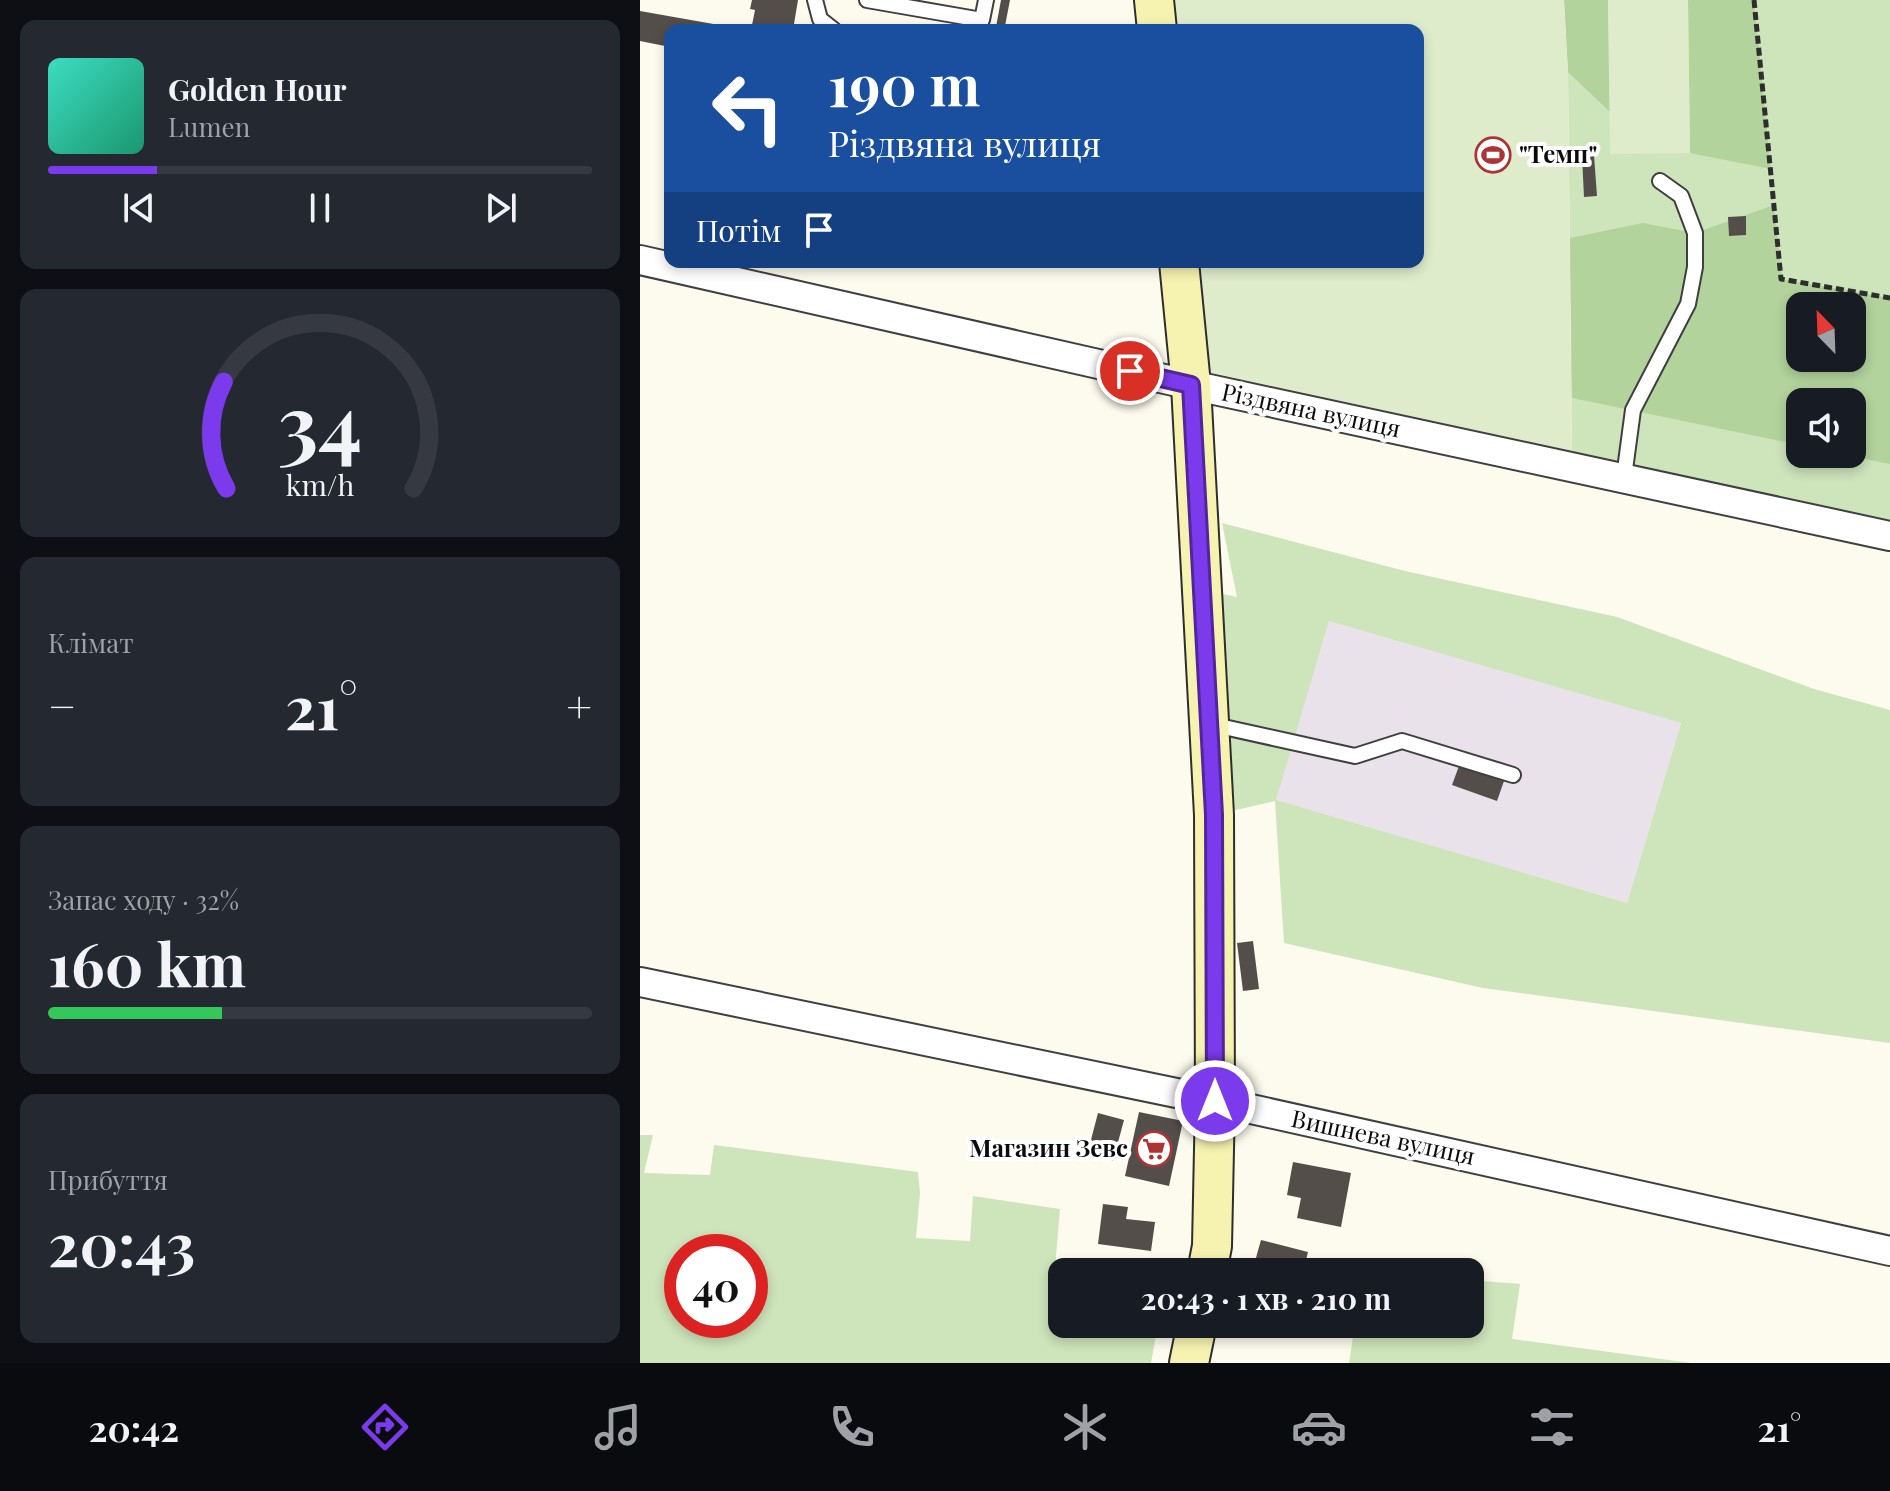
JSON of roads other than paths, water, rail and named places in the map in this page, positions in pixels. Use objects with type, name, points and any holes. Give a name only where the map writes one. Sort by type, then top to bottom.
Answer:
[{"type":"street","points":[[1154,0],[1156,24]]},
{"type":"street","name":"Різдвяна вулиця","points":[[640,260],[664,265]]},
{"type":"street","name":"Різдвяна вулиця","points":[[675,268],[1191,385],[1890,536]]},
{"type":"street","points":[[1180,268],[1191,385],[1214,815],[1215,1101],[1210,1258]]},
{"type":"street","name":"Вишнева вулиця","points":[[640,982],[1215,1101],[1890,1251]]},
{"type":"street","points":[[1189,1363],[1194,1338]]},
{"type":"lane","points":[[815,0],[820,19],[826,24]]},
{"type":"lane","points":[[867,0],[976,24]]},
{"type":"lane","points":[[981,24],[986,0]]},
{"type":"lane","points":[[1624,477],[1633,410],[1688,304],[1695,267],[1695,233],[1681,196],[1660,181]]},
{"type":"lane","points":[[1210,724],[1355,756],[1402,741],[1513,775]]},
{"type":"place","name":"\"Темп\"","points":[[1493,155]]},
{"type":"place","name":"Магазин Зевс","points":[[1154,1149]]}]
